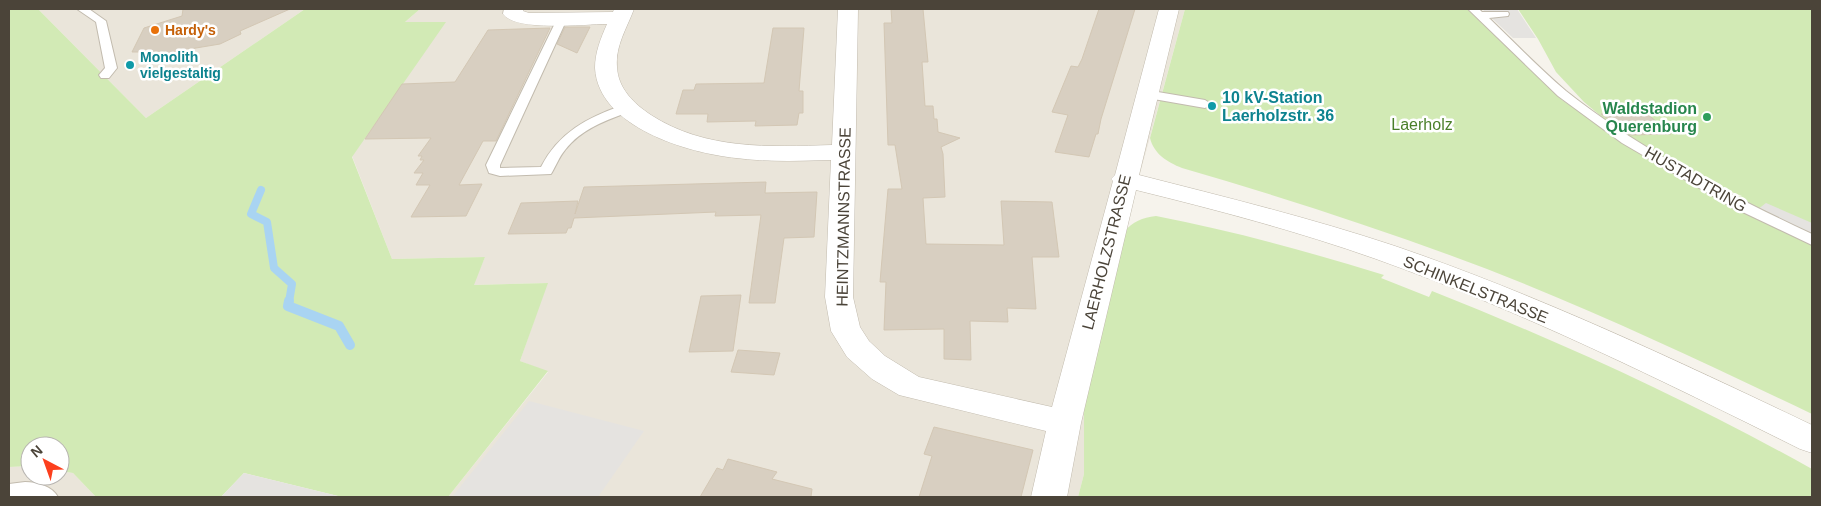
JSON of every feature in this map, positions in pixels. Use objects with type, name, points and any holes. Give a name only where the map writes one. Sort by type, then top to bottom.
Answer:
[{"type":"street","points":[[514,9],[512,14],[527,20],[562,19],[622,13],[610,43],[606,68],[609,83],[615,96],[627,108],[661,131],[720,149],[776,153],[844,152]]},
{"type":"street","name":"HEINTZMANNSTRASSE","points":[[848,9],[840,297],[842,318],[846,331],[854,343],[889,375],[910,387],[1064,423]]},
{"type":"street","name":"LAERHOLZSTRASSE","points":[[1049,497],[1064,423],[1124,179],[1169,9]]},
{"type":"street","name":"SCHINKELSTRASSE","points":[[1124,179],[1279,219],[1386,253],[1517,303],[1644,358],[1812,440]]},
{"type":"lane","points":[[82,9],[101,21],[111,68],[105,75]]},
{"type":"lane","points":[[1476,12],[1504,14]]},
{"type":"lane","name":"HUSTADTRING","points":[[1476,12],[1562,93],[1627,140],[1701,184],[1812,240]]},
{"type":"lane","points":[[562,19],[492,164],[494,170],[500,172],[546,171],[554,154],[575,132],[604,116],[627,108]]},
{"type":"lane","points":[[1146,94],[1205,104]]},
{"type":"lane","points":[[9,492],[23,489],[40,490],[48,497]]},
{"type":"shaded area","points":[[38,9],[305,9],[146,118]]},
{"type":"shaded area","points":[[420,9],[1185,9],[1124,232],[1084,396],[1084,474],[1078,497],[448,497],[548,372],[520,361],[547,283],[473,285],[485,257],[392,259],[352,156],[445,22],[405,22]]},
{"type":"shaded area","points":[[1482,9],[1517,9],[1536,38],[1513,38]]},
{"type":"shaded area","points":[[1766,203],[1812,223],[1812,235],[1757,210]]},
{"type":"shaded area","points":[[529,401],[644,431],[598,497],[452,497]]},
{"type":"shaded area","points":[[20,466],[20,486],[70,486],[70,473],[73,473],[96,497],[9,497],[9,467]]},
{"type":"shaded area","points":[[244,473],[342,497],[221,497]]},
{"type":"green space","points":[[9,9],[38,9],[146,118],[305,9],[420,9],[405,22],[446,22],[352,157],[392,259],[485,257],[474,285],[548,283],[520,361],[548,371],[448,497],[342,497],[244,473],[221,497],[96,497],[73,473],[70,473],[70,436],[20,436],[20,466],[9,467]]},
{"type":"green space","name":"Laerholz","points":[[1185,9],[1467,9],[1562,100],[1632,147],[1718,197],[1742,196],[1729,191],[1725,193],[1621,133],[1584,102],[1556,72],[1538,39],[1518,9],[1812,9],[1812,414],[1610,320],[1528,285],[1412,241],[1182,168],[1166,160],[1155,149],[1150,138]]},
{"type":"green space","points":[[1156,216],[1271,242],[1384,275],[1381,278],[1429,297],[1432,291],[1529,331],[1673,397],[1812,469],[1812,497],[1078,497],[1084,474],[1084,396],[1124,232],[1138,221]]},
{"type":"building","points":[[183,9],[290,9],[240,31],[241,34],[220,44],[172,52],[164,57],[149,58],[148,52],[132,52],[144,28],[182,16]]},
{"type":"building","points":[[891,9],[923,9],[928,62],[922,62],[925,106],[933,106],[938,132],[960,138],[941,147],[945,197],[923,198],[926,244],[1004,245],[1001,201],[1052,202],[1059,257],[1032,257],[1036,309],[1007,308],[1008,322],[970,321],[971,360],[944,359],[944,329],[884,330],[886,282],[880,282],[888,189],[902,189],[895,145],[888,145],[884,23],[892,23]]},
{"type":"building","points":[[1099,9],[1135,9],[1098,134],[1096,134],[1089,157],[1055,152],[1068,115],[1052,112],[1071,66],[1078,67],[1082,59]]},
{"type":"building","points":[[565,27],[590,27],[577,53],[557,44]]},
{"type":"building","points":[[550,28],[496,141],[483,141],[459,185],[482,184],[466,216],[411,217],[430,185],[416,185],[423,173],[414,173],[424,160],[420,160],[422,156],[418,156],[431,138],[365,139],[402,84],[455,82],[488,30]]},
{"type":"building","points":[[773,28],[804,28],[799,91],[803,91],[803,113],[799,113],[797,125],[755,126],[756,121],[707,122],[708,114],[676,114],[683,90],[694,90],[696,84],[764,83]]},
{"type":"building","points":[[1645,112],[1671,134],[1631,135],[1601,114]]},
{"type":"building","points":[[766,182],[765,193],[817,192],[814,237],[784,238],[775,303],[749,303],[761,215],[715,216],[716,212],[574,218],[571,228],[568,228],[566,233],[508,234],[521,203],[578,201],[575,214],[584,187]]},
{"type":"building","points":[[741,295],[733,351],[689,352],[701,296]]},
{"type":"building","points":[[738,350],[780,353],[774,375],[731,372]]},
{"type":"building","points":[[934,427],[1033,450],[1021,497],[919,497],[932,456],[924,454]]},
{"type":"building","points":[[728,459],[777,472],[772,479],[812,489],[811,497],[700,497],[717,468],[723,470]]},
{"type":"waterway","points":[[261,190],[251,214],[267,222],[274,268],[292,284],[289,302]]},
{"type":"waterway","points":[[289,301],[288,306],[339,326],[350,345]]},
{"type":"place","name":"Hardy's","points":[[155,30]]},
{"type":"place","name":"Monolith vielgestaltig","points":[[130,65]]},
{"type":"place","name":"10 kV-Station Laerholzstr. 36","points":[[1212,106]]},
{"type":"place","name":"Waldstadion Querenburg","points":[[1707,117]]}]
